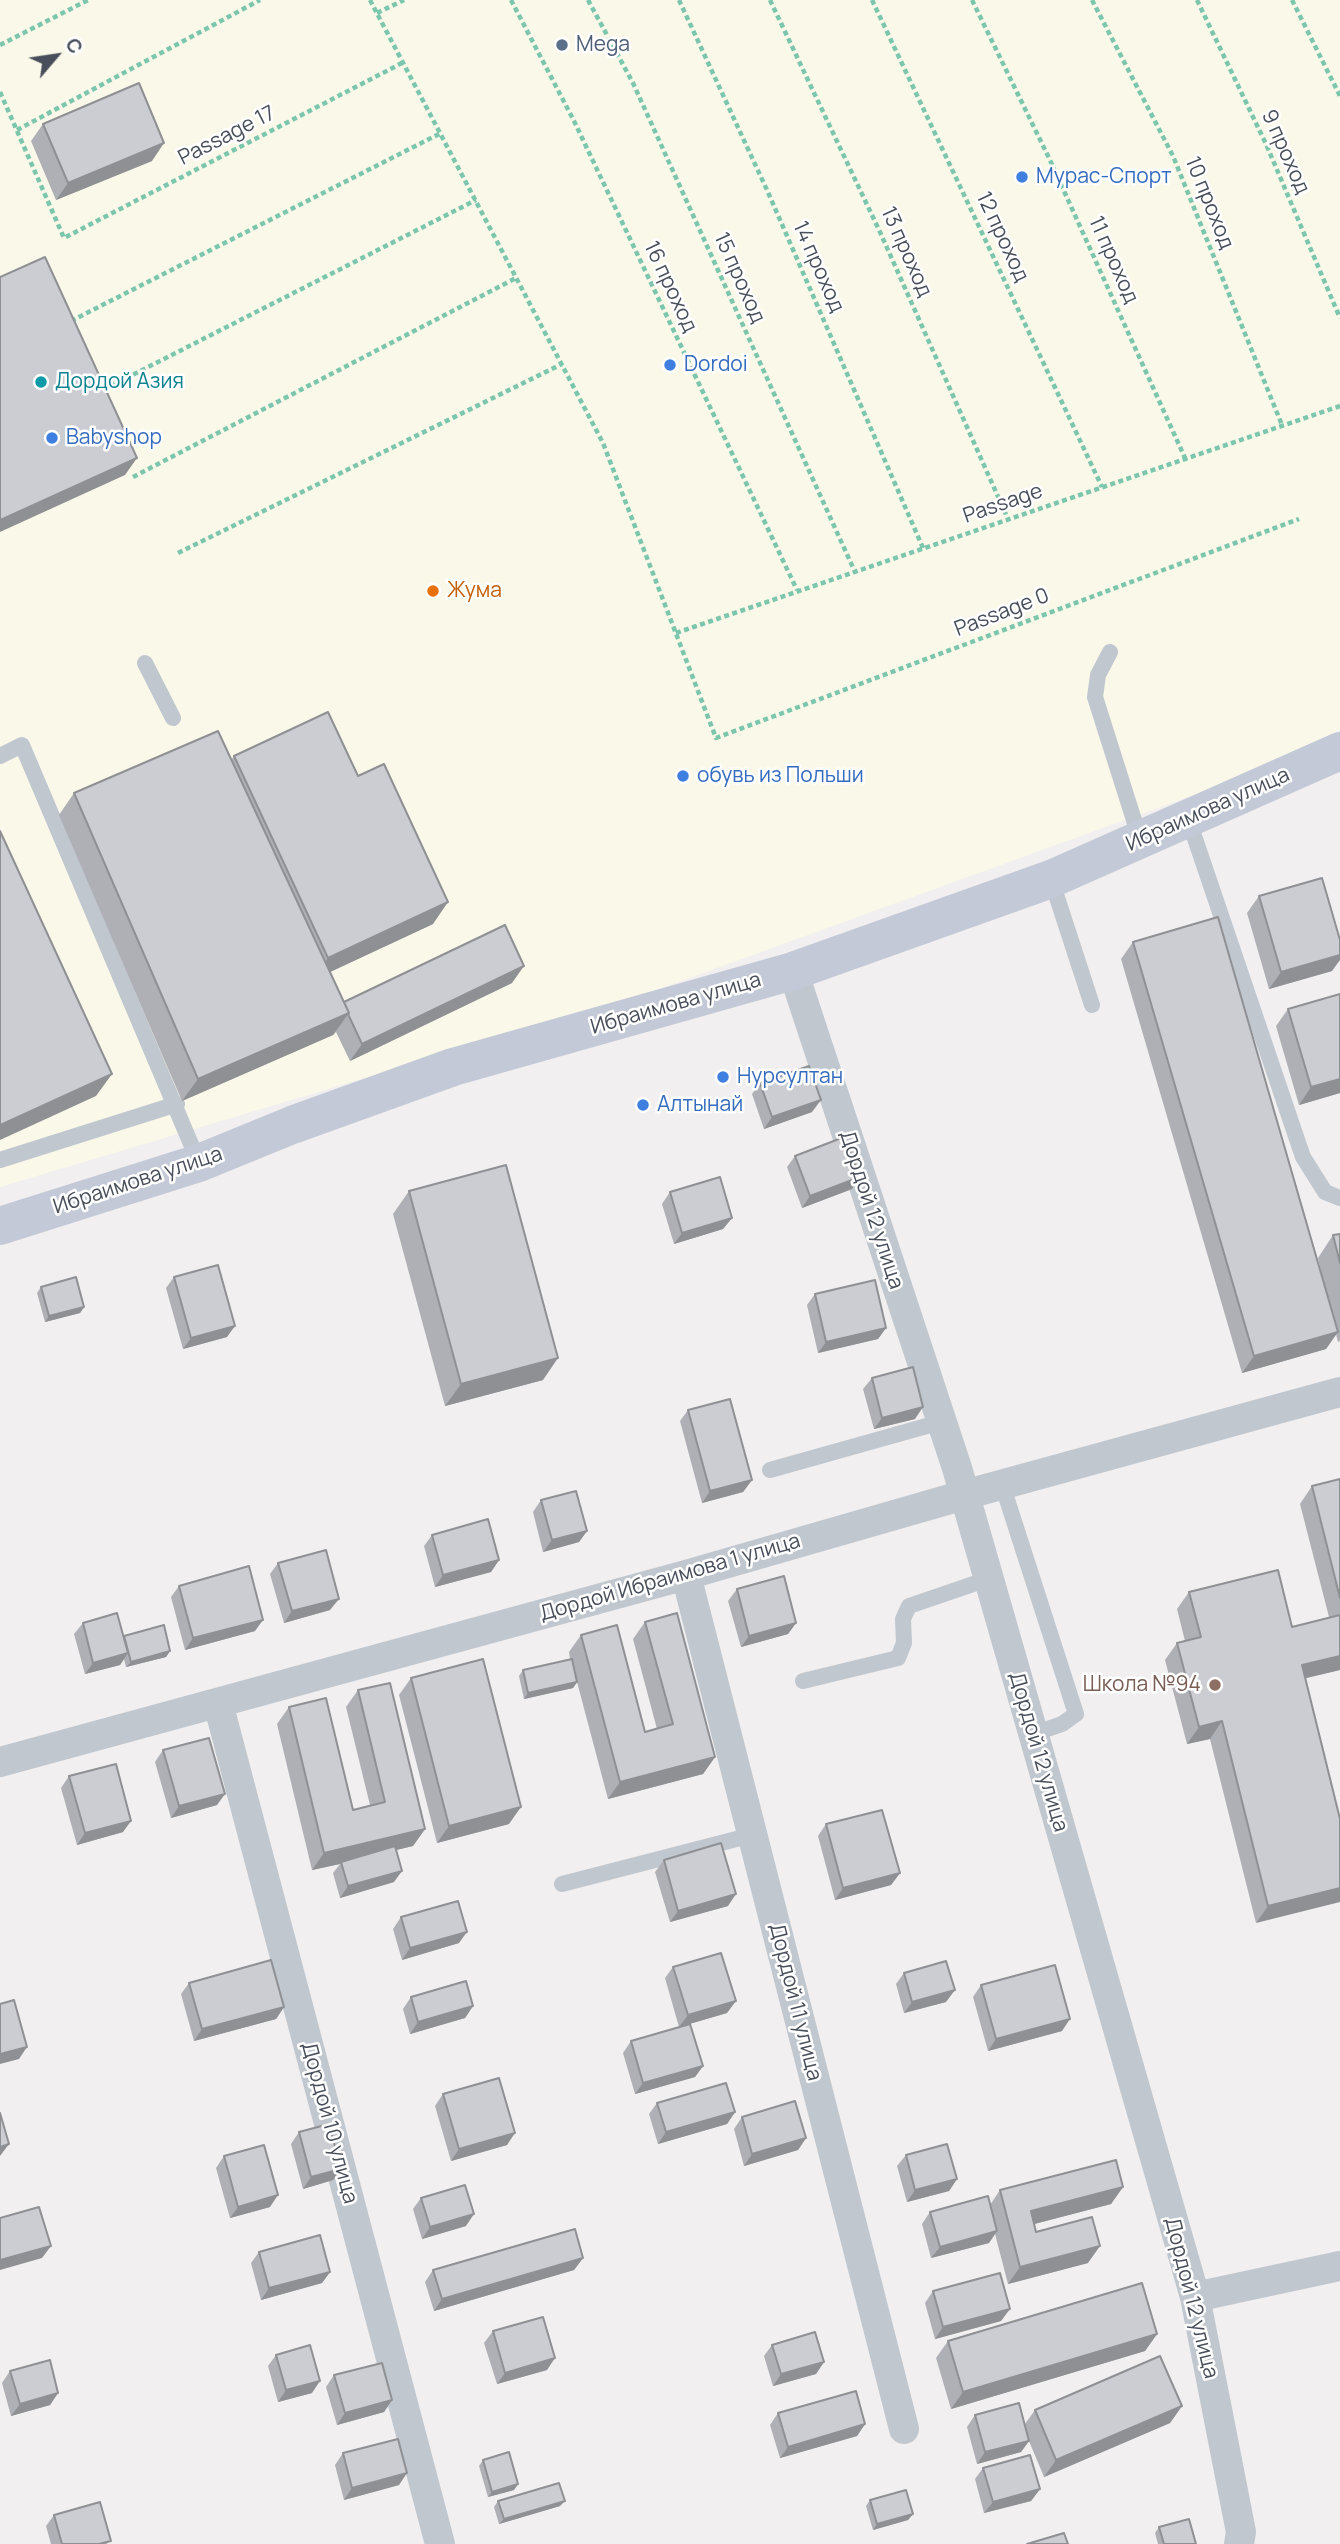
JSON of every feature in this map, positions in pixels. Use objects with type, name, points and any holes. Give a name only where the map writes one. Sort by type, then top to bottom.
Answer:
[{"type":"main road","name":"Ибраимова улица","points":[[0,1226],[199,1163],[292,1125],[453,1067],[793,971],[1051,879],[1340,751]]},
{"type":"street","name":"Дордой 12 улица","points":[[793,971],[964,1494],[1195,2297],[1241,2532],[1239,2544]]},
{"type":"street","name":"Дордой Ибраимова 1 улица","points":[[0,1762],[686,1575],[964,1494],[1340,1392]]},
{"type":"street","name":"Дордой 11 улица","points":[[686,1575],[904,2429]]},
{"type":"street","name":"Дордой 10 улица","points":[[218,1703],[440,2544]]},
{"type":"street","points":[[1195,2297],[1340,2266]]},
{"type":"lane","points":[[1110,652],[1098,675],[1095,697],[1140,840]]},
{"type":"lane","points":[[145,663],[173,718]]},
{"type":"lane","points":[[0,756],[22,745],[177,1104],[199,1163]]},
{"type":"lane","points":[[1188,818],[1303,1157],[1325,1192],[1340,1198]]},
{"type":"lane","points":[[1051,879],[1092,1005]]},
{"type":"lane","points":[[0,1160],[177,1104]]},
{"type":"lane","points":[[770,1470],[941,1422]]},
{"type":"lane","points":[[1002,1484],[1076,1714],[1062,1724],[1033,1734]]},
{"type":"lane","points":[[803,1681],[898,1658],[904,1643],[903,1619],[909,1606],[989,1579]]},
{"type":"lane","points":[[562,1884],[752,1835]]},
{"type":"path","points":[[0,45],[88,0]]},
{"type":"path","points":[[0,92],[17,130],[260,0]]},
{"type":"path","points":[[370,0],[603,443],[676,634]]},
{"type":"path","points":[[377,13],[404,0]]},
{"type":"path","name":"16 проход","points":[[511,0],[574,121],[797,590]]},
{"type":"path","name":"15 проход","points":[[588,0],[633,83],[855,572]]},
{"type":"path","name":"14 проход","points":[[679,0],[767,190],[923,548]]},
{"type":"path","name":"13 проход","points":[[770,0],[880,232],[1008,519]]},
{"type":"path","name":"12 проход","points":[[872,0],[1102,487]]},
{"type":"path","name":"11 проход","points":[[972,0],[1049,158],[1185,458]]},
{"type":"path","name":"10 проход","points":[[1092,0],[1172,156],[1282,425]]},
{"type":"path","name":"9 проход","points":[[1197,0],[1266,144],[1340,318]]},
{"type":"path","points":[[1293,0],[1340,96]]},
{"type":"path","name":"Passage 17","points":[[17,130],[64,238],[404,62]]},
{"type":"path","points":[[71,321],[441,133]]},
{"type":"path","points":[[103,390],[476,200]]},
{"type":"path","points":[[133,478],[516,278]]},
{"type":"path","points":[[178,553],[562,364]]},
{"type":"path","name":"Passage","points":[[676,634],[797,590],[1340,406]]},
{"type":"path","name":"Passage 0","points":[[676,634],[716,738],[1299,519]]},
{"type":"shaded area","name":"Dordoi","points":[[0,0],[1340,0],[1340,730],[1202,792],[640,996],[0,1187]]},
{"type":"building","points":[[139,83],[164,143],[68,183],[43,124]]},
{"type":"building","name":"Дордой Азия","points":[[45,257],[137,458],[0,520],[0,277]]},
{"type":"building","points":[[328,712],[358,776],[384,764],[448,902],[328,958],[234,756]]},
{"type":"building","points":[[218,731],[349,1013],[198,1079],[74,793]]},
{"type":"building","points":[[0,831],[112,1074],[0,1125]]},
{"type":"building","points":[[1322,878],[1340,940],[1340,955],[1281,972],[1259,896]]},
{"type":"building","points":[[1218,917],[1338,1332],[1254,1356],[1133,942]]},
{"type":"building","points":[[505,925],[524,966],[362,1044],[344,1002]]},
{"type":"building","points":[[1340,994],[1340,1079],[1311,1087],[1288,1009]]},
{"type":"building","points":[[809,1066],[821,1100],[772,1117],[760,1083]]},
{"type":"building","points":[[844,1137],[860,1177],[810,1196],[795,1156]]},
{"type":"building","points":[[506,1165],[558,1358],[461,1384],[409,1191]]},
{"type":"building","points":[[720,1177],[732,1218],[682,1233],[670,1192]]},
{"type":"building","points":[[1340,1234],[1340,1263],[1333,1235]]},
{"type":"building","points":[[218,1265],[235,1326],[191,1338],[174,1277]]},
{"type":"building","points":[[76,1277],[84,1307],[49,1316],[41,1287]]},
{"type":"building","points":[[875,1280],[886,1328],[826,1342],[815,1294]]},
{"type":"building","points":[[913,1367],[923,1407],[882,1418],[872,1378]]},
{"type":"building","points":[[730,1399],[752,1480],[710,1491],[688,1410]]},
{"type":"building","points":[[1340,1479],[1340,1598],[1312,1486]]},
{"type":"building","points":[[576,1491],[587,1531],[552,1540],[541,1500]]},
{"type":"building","points":[[488,1519],[499,1560],[443,1575],[432,1535]]},
{"type":"building","points":[[326,1550],[339,1599],[292,1611],[278,1563]]},
{"type":"building","points":[[249,1566],[263,1620],[193,1638],[179,1586]]},
{"type":"building","points":[[1278,1570],[1292,1627],[1340,1615],[1340,1656],[1302,1665],[1340,1819],[1340,1888],[1268,1906],[1222,1721],[1199,1727],[1177,1643],[1201,1637],[1189,1592]]},
{"type":"building","points":[[784,1576],[796,1623],[749,1636],[737,1589]]},
{"type":"building","points":[[117,1613],[128,1653],[93,1663],[83,1623]]},
{"type":"building","points":[[677,1613],[715,1757],[620,1782],[581,1635],[617,1625],[645,1732],[673,1724],[645,1622]]},
{"type":"building","points":[[164,1625],[170,1651],[131,1662],[124,1636]]},
{"type":"building","points":[[483,1659],[521,1807],[449,1826],[411,1678]]},
{"type":"building","points":[[572,1659],[577,1682],[528,1693],[523,1670]]},
{"type":"building","points":[[390,1683],[425,1829],[324,1853],[289,1707],[326,1698],[353,1810],[385,1802],[358,1690]]},
{"type":"building","points":[[209,1738],[225,1794],[179,1806],[163,1750]]},
{"type":"building","points":[[116,1764],[131,1821],[85,1833],[69,1776]]},
{"type":"building","points":[[882,1810],[900,1873],[843,1888],[826,1824]]},
{"type":"building","points":[[721,1843],[736,1894],[678,1911],[664,1860]]},
{"type":"building","points":[[395,1846],[402,1871],[348,1886],[341,1862]]},
{"type":"building","points":[[458,1901],[467,1932],[410,1948],[401,1917]]},
{"type":"building","points":[[721,1953],[736,2001],[688,2015],[673,1967]]},
{"type":"building","points":[[271,1960],[284,2007],[202,2029],[189,1983]]},
{"type":"building","points":[[946,1961],[955,1990],[912,2002],[904,1973]]},
{"type":"building","points":[[1055,1965],[1070,2019],[996,2039],[981,1985]]},
{"type":"building","points":[[466,1981],[473,2006],[418,2022],[411,1997]]},
{"type":"building","points":[[14,2000],[27,2047],[0,2054],[0,2004]]},
{"type":"building","points":[[690,2024],[703,2066],[643,2083],[631,2041]]},
{"type":"building","points":[[499,2078],[515,2133],[459,2149],[443,2094]]},
{"type":"building","points":[[726,2083],[735,2112],[666,2132],[657,2103]]},
{"type":"building","points":[[795,2101],[806,2138],[752,2154],[742,2117]]},
{"type":"building","points":[[0,2113],[9,2144],[0,2147]]},
{"type":"building","points":[[329,2124],[341,2169],[311,2177],[299,2132]]},
{"type":"building","points":[[947,2144],[957,2179],[915,2190],[906,2155]]},
{"type":"building","points":[[264,2145],[278,2195],[238,2207],[224,2156]]},
{"type":"building","points":[[1116,2160],[1123,2187],[1031,2211],[1036,2232],[1092,2217],[1100,2246],[1020,2267],[1000,2190]]},
{"type":"building","points":[[465,2185],[474,2214],[430,2227],[421,2198]]},
{"type":"building","points":[[988,2196],[997,2231],[940,2247],[930,2212]]},
{"type":"building","points":[[39,2207],[51,2246],[0,2260],[0,2218]]},
{"type":"building","points":[[575,2229],[583,2258],[442,2299],[433,2270]]},
{"type":"building","points":[[320,2235],[330,2272],[269,2288],[259,2252]]},
{"type":"building","points":[[1000,2273],[1010,2309],[943,2327],[933,2291]]},
{"type":"building","points":[[1142,2283],[1157,2334],[963,2392],[948,2341]]},
{"type":"building","points":[[543,2317],[555,2358],[505,2373],[493,2331]]},
{"type":"building","points":[[815,2332],[824,2362],[781,2374],[772,2345]]},
{"type":"building","points":[[310,2345],[320,2381],[286,2390],[276,2355]]},
{"type":"building","points":[[1160,2356],[1182,2406],[1056,2460],[1035,2410]]},
{"type":"building","points":[[50,2360],[58,2393],[20,2404],[10,2371]]},
{"type":"building","points":[[382,2363],[392,2400],[345,2413],[334,2375]]},
{"type":"building","points":[[856,2391],[865,2424],[788,2447],[778,2413]]},
{"type":"building","points":[[1019,2403],[1029,2441],[985,2452],[975,2415]]},
{"type":"building","points":[[398,2439],[407,2473],[352,2488],[343,2453]]},
{"type":"building","points":[[509,2452],[518,2484],[492,2492],[483,2460]]},
{"type":"building","points":[[1030,2455],[1040,2489],[993,2502],[983,2468]]},
{"type":"building","points":[[559,2483],[565,2501],[504,2519],[498,2501]]},
{"type":"building","points":[[906,2490],[913,2514],[877,2524],[870,2500]]},
{"type":"building","points":[[100,2502],[111,2541],[99,2544],[62,2544],[54,2515]]},
{"type":"building","points":[[1189,2519],[1196,2544],[1164,2544],[1159,2527]]},
{"type":"building","points":[[1064,2533],[1068,2544],[1027,2544]]},
{"type":"place","name":"Mega","points":[[562,45]]},
{"type":"place","name":"Мурас-Спорт","points":[[1022,177]]},
{"type":"place","name":"Dordoi","points":[[670,365]]},
{"type":"place","name":"Дордой Азия","points":[[41,382]]},
{"type":"place","name":"Babyshop","points":[[52,438]]},
{"type":"place","name":"Жума","points":[[433,591]]},
{"type":"place","name":"обувь из Польши","points":[[683,776]]},
{"type":"place","name":"Нурсултан","points":[[723,1077]]},
{"type":"place","name":"Алтынай","points":[[643,1105]]},
{"type":"place","name":"Школа №94","points":[[1215,1685]]}]
